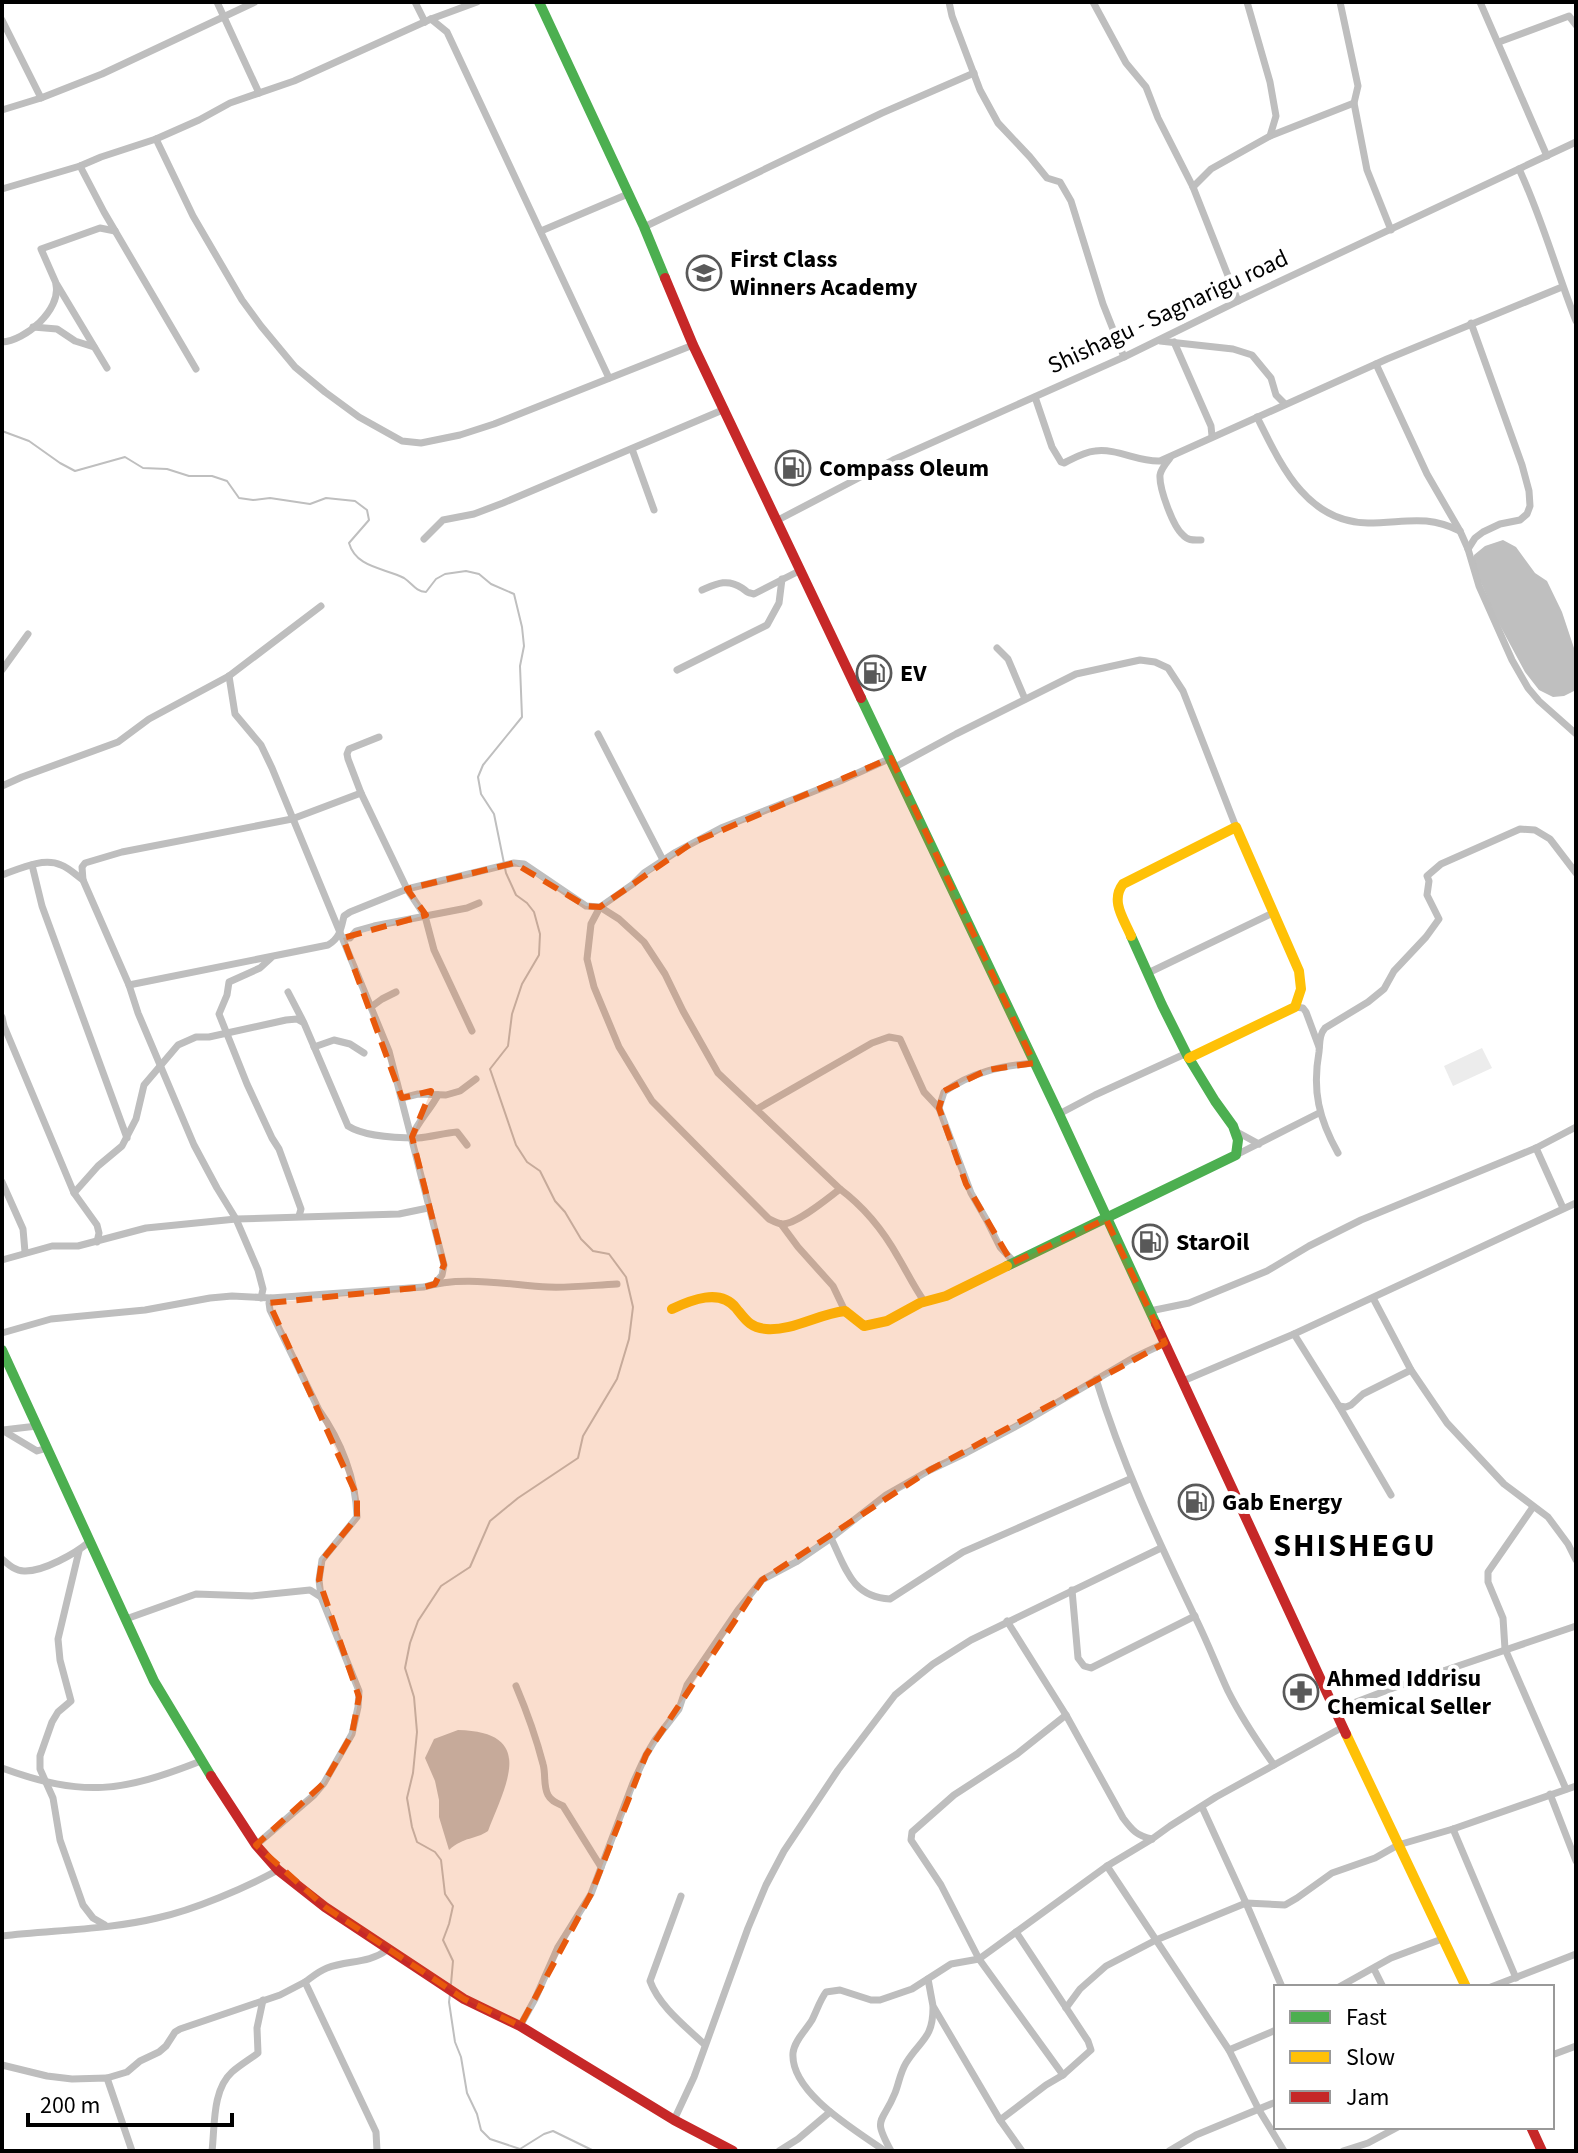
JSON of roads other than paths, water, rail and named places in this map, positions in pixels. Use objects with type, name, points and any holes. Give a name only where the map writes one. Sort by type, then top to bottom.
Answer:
[{"type":"street","points":[[217,2],[259,93]]},
{"type":"street","points":[[2,110],[102,74],[255,2]]},
{"type":"street","points":[[415,2],[428,20],[447,32]]},
{"type":"street","points":[[2,189],[156,139],[230,103],[294,81],[428,20],[477,2]]},
{"type":"street","points":[[539,2],[644,227],[693,345],[1059,1114],[1465,1985]]},
{"type":"street","points":[[949,2],[980,90],[998,123],[1047,178],[1060,182],[1071,201],[1103,304],[1124,357]]},
{"type":"street","points":[[1093,2],[1126,63],[1146,87],[1193,187],[1238,301]]},
{"type":"street","points":[[1247,2],[1270,82],[1276,116],[1270,136]]},
{"type":"street","points":[[1340,2],[1358,86],[1354,103],[1367,170],[1391,230]]},
{"type":"street","points":[[1480,2],[1547,156]]},
{"type":"street","points":[[448,13],[447,32],[609,378]]},
{"type":"street","points":[[1499,42],[1569,16],[1576,25]]},
{"type":"street","points":[[2,20],[41,98]]},
{"type":"street","points":[[644,227],[882,113],[974,73]]},
{"type":"street","points":[[1193,187],[1211,169],[1270,136],[1354,103]]},
{"type":"street","points":[[156,139],[193,216],[242,300],[261,326],[295,367],[336,400],[402,441],[421,443],[460,435],[693,345]]},
{"type":"street","name":"Shishagu - Sagnarigu road","points":[[778,520],[893,460],[1124,357],[1576,142]]},
{"type":"street","points":[[80,166],[196,369]]},
{"type":"street","points":[[1519,169],[1544,227],[1576,321]]},
{"type":"street","points":[[541,231],[628,194]]},
{"type":"street","points":[[100,228],[104,212]]},
{"type":"street","points":[[107,368],[56,283],[41,249],[100,228],[115,231]]},
{"type":"street","points":[[2,342],[21,338],[49,311],[57,292],[56,283]]},
{"type":"street","points":[[1035,397],[1052,447],[1061,462],[1100,450],[1155,462],[1471,323],[1562,287]]},
{"type":"street","points":[[1468,549],[1483,532],[1520,520],[1530,506],[1522,465],[1471,323]]},
{"type":"street","points":[[33,327],[57,329],[73,340],[94,347]]},
{"type":"street","points":[[1158,340],[1233,349],[1252,355],[1271,378],[1276,395],[1285,404]]},
{"type":"street","points":[[1174,342],[1211,426],[1212,436]]},
{"type":"street","points":[[1376,364],[1427,474],[1460,531],[1495,625],[1528,688],[1576,734]]},
{"type":"street","points":[[424,539],[443,520],[474,514],[503,503],[725,409]]},
{"type":"street","points":[[1257,417],[1290,476],[1312,504],[1327,513],[1366,523],[1429,520],[1460,531]]},
{"type":"street","points":[[632,449],[654,510]]},
{"type":"street","points":[[1171,456],[1160,473],[1165,498],[1181,534],[1191,540],[1201,540]]},
{"type":"street","points":[[702,590],[727,581],[751,594],[801,570]]},
{"type":"street","points":[[677,670],[767,625],[779,603],[782,579]]},
{"type":"street","points":[[2,786],[118,742],[149,719],[229,676],[321,606]]},
{"type":"street","points":[[2,670],[28,634]]},
{"type":"street","points":[[997,648],[1008,659],[1025,699]]},
{"type":"street","points":[[1295,1007],[1302,993],[1299,971],[1236,827],[1183,691],[1168,668],[1140,660],[1076,674],[893,762],[721,828],[663,860],[600,907],[591,924],[587,959],[594,987],[619,1047],[652,1101],[769,1219],[781,1224],[833,1286],[845,1311],[868,1326],[894,1318],[924,1301],[946,1296],[1319,1113]]},
{"type":"street","points":[[229,676],[235,714],[261,745],[272,768],[389,1051],[444,1265],[442,1275],[435,1284]]},
{"type":"street","points":[[598,734],[663,860]]},
{"type":"street","points":[[379,737],[354,746],[347,754],[361,793],[407,889],[425,916],[434,950],[472,1031]]},
{"type":"street","points":[[261,1298],[261,1279],[236,1219],[194,1145],[83,880],[82,867],[95,859],[122,852],[292,819],[361,793]]},
{"type":"street","points":[[1236,827],[1126,881],[1119,887],[1117,904],[1188,1056],[1237,1132],[1239,1143],[1236,1155]]},
{"type":"street","points":[[1338,1153],[1319,1113],[1316,1064],[1322,1030],[1384,989],[1394,971],[1439,919],[1427,895],[1427,876],[1441,864],[1520,829],[1535,830],[1550,839],[1576,873]]},
{"type":"street","points":[[2,875],[47,862],[61,865],[83,880]]},
{"type":"street","points":[[342,936],[344,916],[407,889],[510,865],[524,864],[586,906],[600,907],[619,919],[654,954],[718,1073],[865,1211],[894,1250],[924,1301]]},
{"type":"street","points":[[32,865],[42,906],[127,1138]]},
{"type":"street","points":[[129,985],[328,945],[342,936],[350,938],[356,931],[479,903]]},
{"type":"street","points":[[1148,973],[1273,913]]},
{"type":"street","points":[[272,956],[260,968],[229,982],[219,1014],[247,1084],[285,1164],[301,1209],[299,1216]]},
{"type":"street","points":[[288,992],[348,1126],[356,1132],[412,1137],[457,1132],[467,1145]]},
{"type":"street","points":[[371,1007],[396,992]]},
{"type":"street","points":[[1059,1114],[1095,1095],[1295,1007],[1303,1008],[1306,1012],[1320,1048]]},
{"type":"street","points":[[2,1017],[74,1193],[97,1225],[97,1242]]},
{"type":"street","points":[[74,1193],[98,1166],[122,1146],[136,1119],[144,1085],[178,1045],[196,1037],[209,1037],[286,1020],[297,1019],[304,1023]]},
{"type":"street","points":[[757,1109],[872,1043],[893,1036],[900,1039],[924,1092],[939,1108],[966,1184],[1000,1247],[1014,1262]]},
{"type":"street","points":[[314,1047],[334,1040],[350,1044],[364,1053]]},
{"type":"street","points":[[939,1108],[944,1092],[971,1076],[1000,1066],[1034,1063]]},
{"type":"street","points":[[402,1098],[460,1091],[476,1079]]},
{"type":"street","points":[[412,1137],[419,1119],[431,1108],[438,1095]]},
{"type":"street","points":[[1150,1311],[1189,1303],[1267,1271],[1361,1220],[1536,1148],[1576,1127]]},
{"type":"street","points":[[1237,1132],[1259,1144]]},
{"type":"street","points":[[1536,1148],[1563,1208]]},
{"type":"street","points":[[2,1182],[23,1229],[25,1252]]},
{"type":"street","points":[[781,1224],[812,1210],[840,1189]]},
{"type":"street","points":[[1183,1381],[1294,1334],[1576,1203]]},
{"type":"street","points":[[2,1260],[52,1246],[97,1242],[146,1228],[236,1219],[357,1217],[428,1208]]},
{"type":"street","points":[[2,1333],[61,1318],[145,1310],[232,1296],[271,1298],[435,1284],[505,1283],[551,1287],[617,1284]]},
{"type":"street","points":[[672,1309],[709,1297],[724,1299],[734,1305],[744,1320],[758,1328],[771,1329],[845,1311]]},
{"type":"street","points":[[256,1845],[324,1783],[347,1744],[356,1718],[359,1691],[321,1597],[319,1580],[322,1560],[357,1517],[357,1496],[329,1424],[319,1410],[270,1310],[271,1298]]},
{"type":"street","points":[[1373,1298],[1411,1370],[1447,1423],[1504,1484],[1548,1517],[1576,1560]]},
{"type":"street","points":[[1294,1334],[1391,1495]]},
{"type":"street","points":[[520,2026],[558,1947],[591,1894],[646,1755],[679,1709],[687,1685],[762,1580],[796,1562],[886,1495],[1165,1343]]},
{"type":"street","points":[[2,1350],[154,1681],[256,1845],[278,1870],[325,1907],[464,1999],[520,2026],[674,2120],[733,2151]]},
{"type":"street","points":[[1339,1406],[1351,1405],[1363,1394],[1411,1370]]},
{"type":"street","points":[[1096,1379],[1130,1479],[1161,1548],[1229,1694],[1274,1765]]},
{"type":"street","points":[[37,1426],[2,1430],[37,1451],[47,1448]]},
{"type":"street","points":[[831,1538],[861,1592],[876,1599],[890,1599],[963,1552],[1130,1479]]},
{"type":"street","points":[[1533,1507],[1488,1572],[1488,1582],[1503,1618],[1505,1649],[1566,1789]]},
{"type":"street","points":[[2,1559],[12,1568],[24,1571],[40,1568],[79,1551],[89,1542]]},
{"type":"street","points":[[674,2120],[694,2077],[766,1885],[784,1851],[838,1770],[895,1695],[933,1664],[971,1640],[1161,1548]]},
{"type":"street","points":[[79,1551],[58,1639],[71,1701],[55,1717],[40,1756],[40,1765],[53,1798],[60,1840],[83,1905],[93,1918],[105,1925]]},
{"type":"street","points":[[310,1590],[319,1580]]},
{"type":"street","points":[[126,1619],[196,1594],[252,1596],[310,1590],[321,1597]]},
{"type":"street","points":[[1072,1590],[1078,1658],[1084,1666],[1091,1668],[1195,1616]]},
{"type":"street","points":[[1007,1621],[1066,1715],[1131,1830],[1152,1839]]},
{"type":"street","points":[[1335,1710],[1576,1626]]},
{"type":"street","points":[[516,1686],[535,1732],[548,1795],[552,1801],[563,1806],[601,1867]]},
{"type":"street","points":[[1063,2075],[979,1959],[941,1885],[911,1840],[912,1832],[954,1795],[1017,1754],[1066,1715]]},
{"type":"street","points":[[888,2151],[830,2112],[804,2084],[794,2062],[794,2048],[824,1995],[835,1989],[880,2000],[912,1989],[951,1964],[979,1959],[1107,1866],[1202,1807],[1343,1727]]},
{"type":"street","points":[[2,1768],[27,1777],[80,1788],[119,1787],[160,1777],[201,1761]]},
{"type":"street","points":[[1066,2008],[1080,1989],[1106,1966],[1156,1940],[1246,1903],[1285,1905],[1332,1873],[1375,1858],[1398,1845],[1576,1786]]},
{"type":"street","points":[[1550,1794],[1576,1861]]},
{"type":"street","points":[[1202,1807],[1281,1985]]},
{"type":"street","points":[[1453,1829],[1516,1978]]},
{"type":"street","points":[[1107,1866],[1229,2050],[1284,2151]]},
{"type":"street","points":[[2,1936],[161,1917],[254,1883],[278,1870]]},
{"type":"street","points":[[681,1896],[650,1981],[653,1990],[678,2020],[704,2044]]},
{"type":"street","points":[[1000,2120],[1063,2075],[1091,2050],[1016,1932]]},
{"type":"street","points":[[1343,1985],[1391,1958],[1442,1939]]},
{"type":"street","points":[[2,2065],[47,2076],[107,2078],[127,2072],[140,2061],[159,2052],[180,2029],[280,1995],[323,1969],[376,1957],[387,1950]]},
{"type":"street","points":[[1497,1985],[1576,1954]]},
{"type":"street","points":[[1374,1969],[1382,1985]]},
{"type":"street","points":[[888,2151],[880,2130],[881,2117],[893,2098],[907,2061],[931,2031],[933,2006],[928,1979]]},
{"type":"street","points":[[305,1982],[376,2132],[377,2151]]},
{"type":"street","points":[[212,2151],[219,2092],[231,2072],[258,2053],[257,2028],[263,2000]]},
{"type":"street","points":[[933,2006],[1000,2120],[1022,2151]]},
{"type":"street","points":[[1229,2050],[1274,2031]]},
{"type":"street","points":[[1554,2054],[1576,2046]]},
{"type":"street","points":[[107,2078],[132,2151]]},
{"type":"street","points":[[1169,2151],[1196,2135],[1274,2103]]},
{"type":"street","points":[[779,2151],[830,2112]]},
{"type":"street","points":[[1343,2151],[1368,2143],[1394,2129]]},
{"type":"street","points":[[1532,2129],[1542,2151]]},
{"type":"waterway","points":[[2,431],[29,441],[75,471],[125,457],[143,468],[167,469],[189,476],[212,476],[227,481],[239,498],[270,498],[310,504],[326,498],[355,501],[367,510],[369,520],[349,543],[364,562],[404,578],[426,592],[436,579],[445,574],[466,571],[479,574],[491,584],[514,594],[524,646],[520,666],[522,717],[483,765],[478,777],[481,794],[494,814],[506,873],[516,895],[534,912],[540,934],[539,955],[522,984],[512,1014],[508,1046],[490,1069],[516,1145],[527,1162],[540,1171],[555,1201],[581,1239],[593,1251],[609,1254],[626,1277],[633,1307],[629,1339],[617,1379],[583,1436],[578,1458],[518,1498],[490,1521],[470,1567],[441,1586],[418,1621],[410,1643],[405,1668],[414,1697],[417,1732],[407,1798],[417,1842],[435,1852],[441,1860],[445,1894],[453,1906],[443,1940],[453,1961],[451,1984]]},
{"type":"waterway","points":[[450,1994],[455,2042],[461,2057],[467,2093],[481,2130],[490,2139],[520,2149],[553,2131],[594,2151]]},
{"type":"place","name":"First Class Winners Academy","points":[[704,273]]},
{"type":"place","name":"Compass Oleum","points":[[793,468]]},
{"type":"place","name":"EV","points":[[874,673]]},
{"type":"place","name":"StarOil","points":[[1150,1242]]},
{"type":"place","name":"Gab Energy","points":[[1196,1502]]},
{"type":"place","name":"Ahmed Iddrisu Chemical Seller","points":[[1301,1692]]},
{"type":"district","name":"SHISHEGU","points":[[1355,1546]]}]
